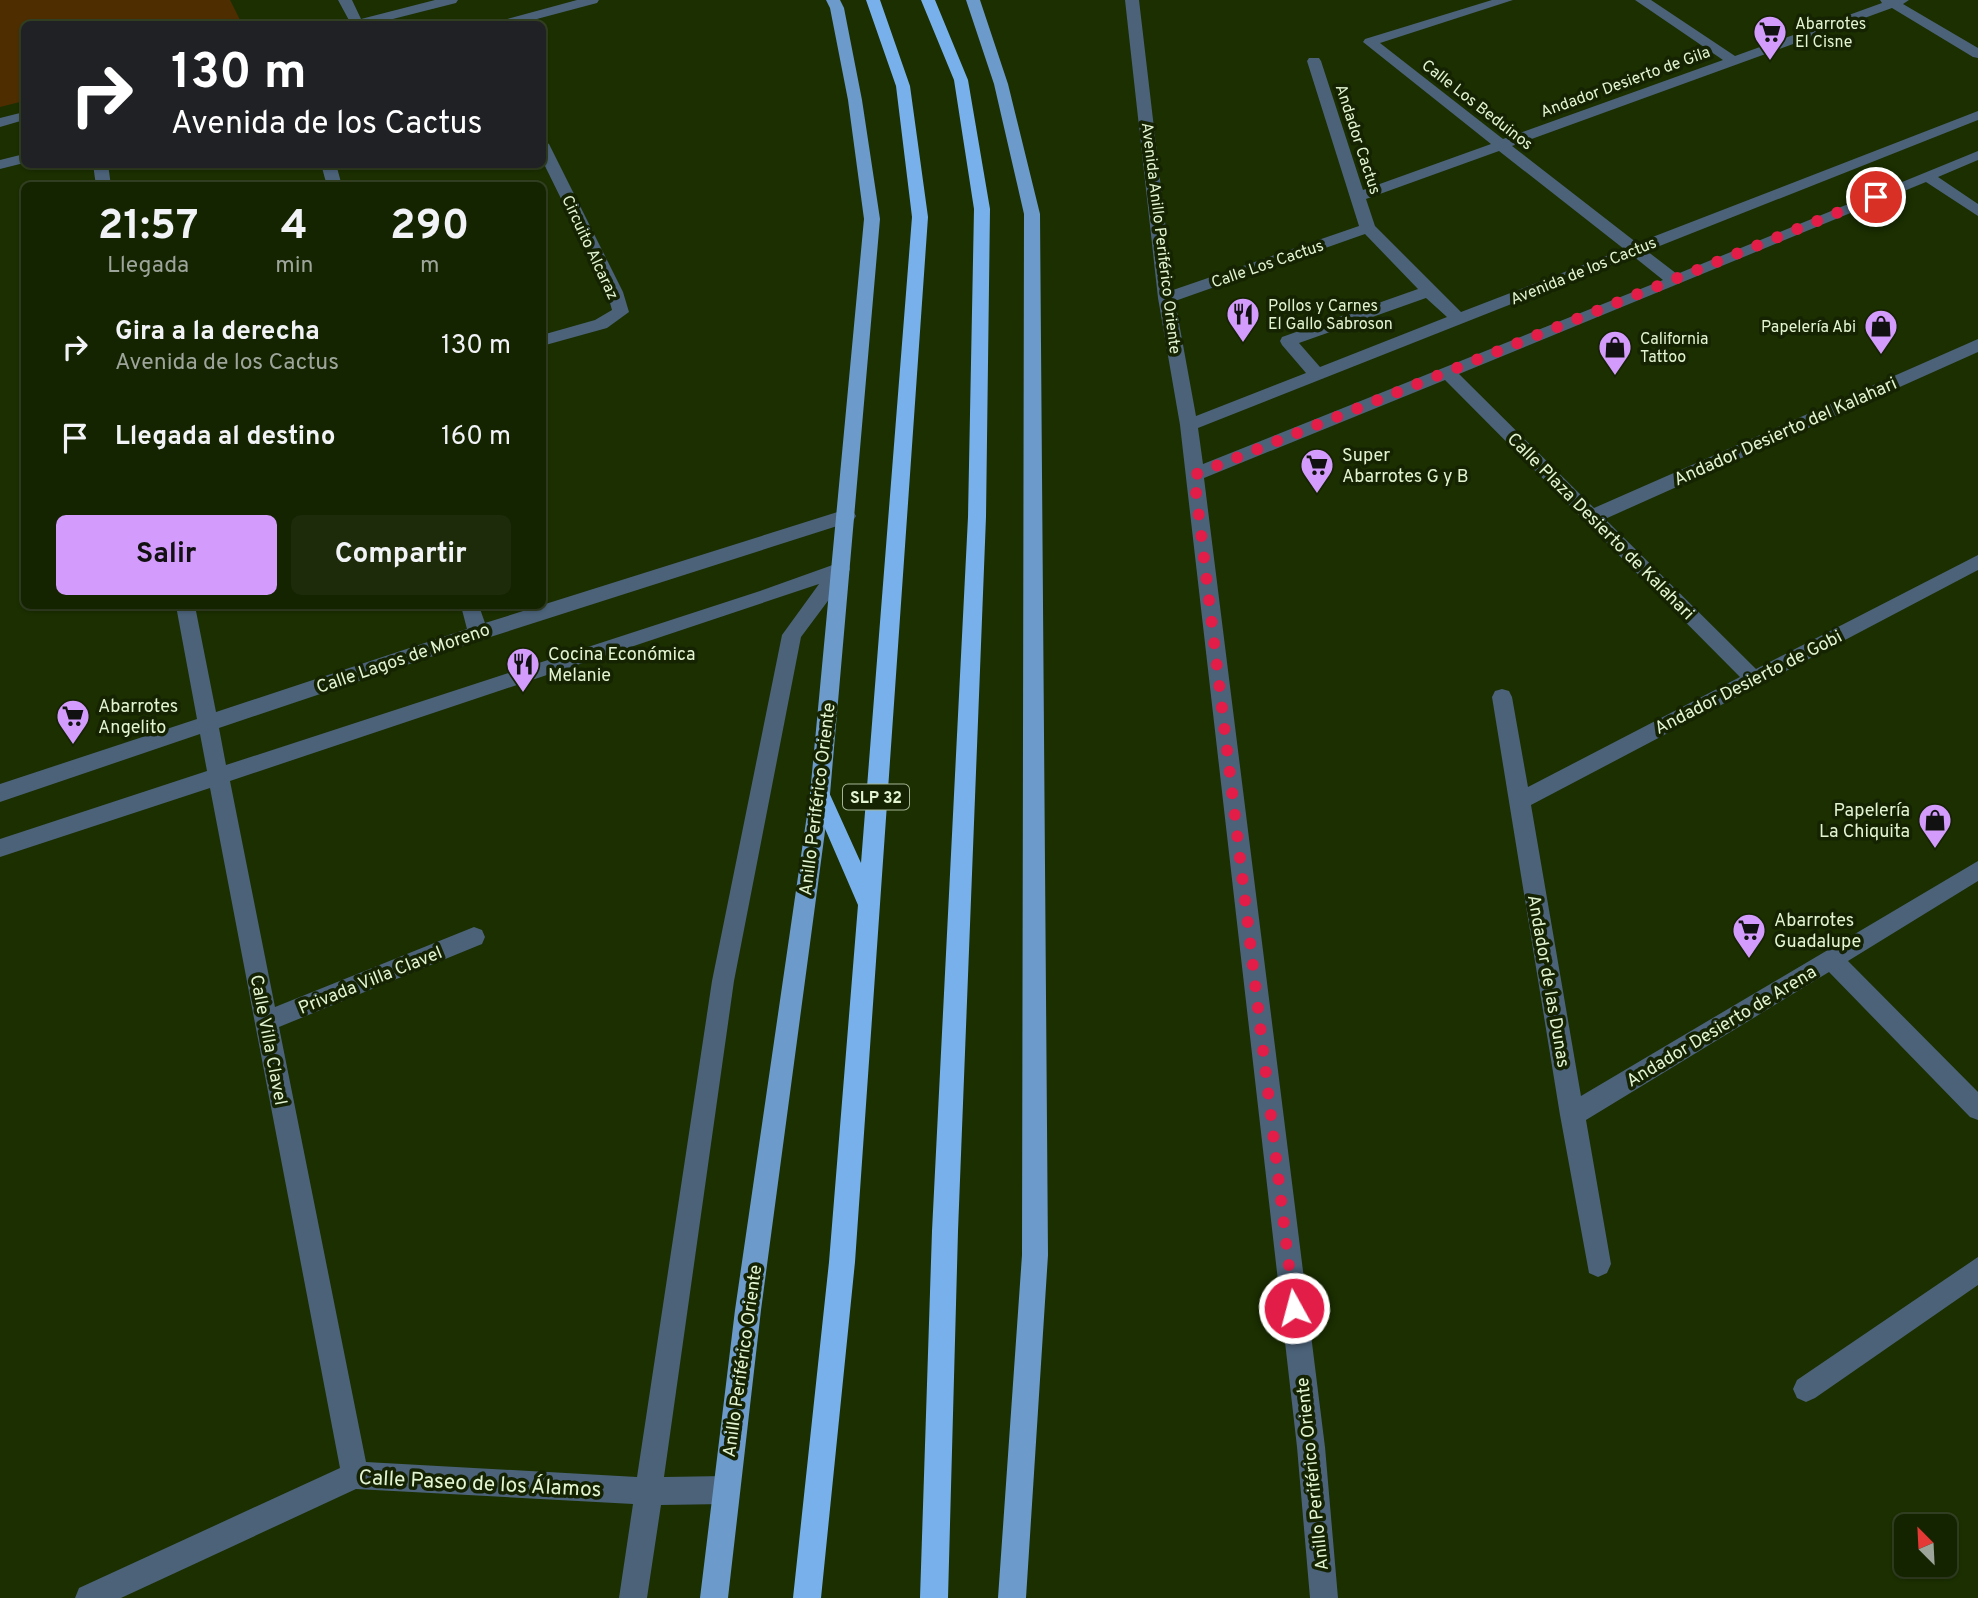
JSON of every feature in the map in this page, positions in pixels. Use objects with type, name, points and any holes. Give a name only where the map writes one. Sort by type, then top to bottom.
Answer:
[{"type":"highway","name":"SLP 32","points":[[807,1598],[842,1262],[920,217],[903,86],[873,0]]},
{"type":"highway","points":[[929,0],[961,80],[982,209],[977,517],[945,1231],[934,1598]]},
{"type":"highway","points":[[820,794],[868,904]]},
{"type":"main road","name":"Anillo Periférico Oriente","points":[[714,1598],[725,1490],[820,794],[872,219],[855,100],[837,8],[833,0]]},
{"type":"main road","points":[[973,0],[1001,84],[1032,214],[1035,1255],[1013,1598]]},
{"type":"street","points":[[345,0],[356,21]]},
{"type":"street","points":[[370,21],[451,0]]},
{"type":"street","points":[[516,21],[592,0]]},
{"type":"street","name":"Avenida Anillo Periférico Oriente","points":[[1132,0],[1166,298],[1189,425],[1194,475]]},
{"type":"street","name":"Calle Los Beduinos","points":[[1506,0],[1370,42],[1675,281]]},
{"type":"street","points":[[1642,0],[1732,60]]},
{"type":"street","points":[[1894,1],[1978,54]]},
{"type":"street","name":"Andador Desierto de Gila","points":[[1360,196],[1894,1]]},
{"type":"street","name":"Andador Cactus","points":[[1314,61],[1360,196],[1368,228]]},
{"type":"street","name":"Avenida de los Cactus","points":[[1189,425],[1978,115]]},
{"type":"street","points":[[0,123],[21,117]]},
{"type":"street","name":"Circuito Alcaraz","points":[[546,152],[615,292],[621,313],[601,324],[546,340]]},
{"type":"street","points":[[1194,475],[1675,281],[1978,155]]},
{"type":"street","points":[[0,165],[21,159]]},
{"type":"street","points":[[1927,176],[1978,211]]},
{"type":"street","points":[[1368,228],[1459,319]]},
{"type":"street","name":"Calle Los Cactus","points":[[1166,298],[1368,228]]},
{"type":"street","points":[[1317,375],[1288,341],[1429,291]]},
{"type":"street","name":"Andador Desierto del Kalahari","points":[[1592,517],[1978,345]]},
{"type":"street","name":"Calle Plaza Desierto de Kalahari","points":[[1447,373],[1754,679]]},
{"type":"street","name":"Anillo Periférico Oriente","points":[[1194,475],[1311,1447],[1324,1598]]},
{"type":"street","name":"Calle Lagos de Moreno","points":[[0,793],[478,633],[847,516]]},
{"type":"street","name":"Andador Desierto de Gobi","points":[[1518,802],[1978,562]]},
{"type":"street","points":[[0,848],[754,601],[841,569]]},
{"type":"street","points":[[633,1598],[723,981],[792,635],[841,569]]},
{"type":"street","name":"Calle Villa Clavel","points":[[186,609],[355,1475]]},
{"type":"street","points":[[471,609],[478,633]]},
{"type":"street","name":"Andador de las Dunas","points":[[1502,697],[1598,1264]]},
{"type":"street","name":"Andador Desierto de Arena","points":[[1572,1115],[1978,870]]},
{"type":"street","name":"Privada Villa Clavel","points":[[265,1022],[474,937]]},
{"type":"street","points":[[1831,959],[1978,1109]]},
{"type":"street","points":[[1806,1389],[1978,1270]]},
{"type":"street","name":"Calle Paseo de los Álamos","points":[[95,1596],[355,1475],[647,1492],[725,1490]]},
{"type":"shaded area","points":[[0,0],[230,0],[240,21],[21,21],[21,102],[0,107]]},
{"type":"place","name":"Abarrotes El Cisne","points":[[1770,62]]},
{"type":"place","name":"Pollos y Carnes El Gallo Sabroson","points":[[1243,344]]},
{"type":"place","name":"Papelería Abi","points":[[1881,356]]},
{"type":"place","name":"California Tattoo","points":[[1615,377]]},
{"type":"place","name":"Super Abarrotes G y B","points":[[1317,495]]},
{"type":"place","name":"Cocina Económica Melanie","points":[[523,694]]},
{"type":"place","name":"Abarrotes Angelito","points":[[73,746]]},
{"type":"place","name":"Papelería La Chiquita","points":[[1935,850]]},
{"type":"place","name":"Abarrotes Guadalupe","points":[[1749,960]]},
{"type":"route","points":[[1294,1308],[1194,475],[1876,197]]}]
